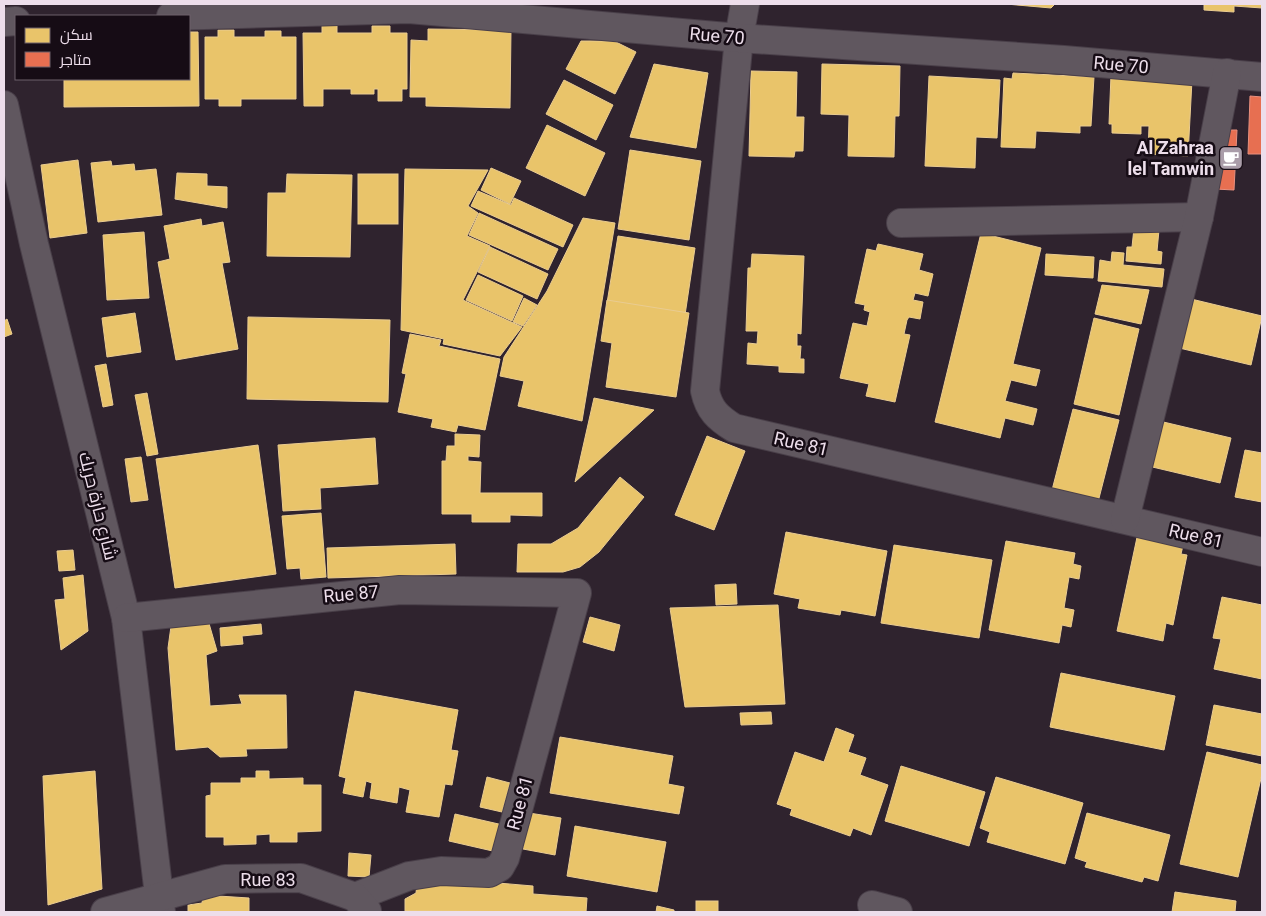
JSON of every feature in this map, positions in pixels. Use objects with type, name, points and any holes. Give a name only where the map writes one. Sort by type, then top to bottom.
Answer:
[{"type":"street","name":"Rue 81","points":[[745,4],[739,38],[705,391],[708,406],[719,419],[734,428],[1262,552]]},
{"type":"street","name":"Rue 70","points":[[190,15],[409,6],[739,38],[1262,77]]},
{"type":"street","points":[[1125,519],[1199,217],[1227,73]]},
{"type":"street","name":"شارع حارة حريك","points":[[4,105],[34,244],[126,618],[160,904]]},
{"type":"street","points":[[901,223],[1199,217]]},
{"type":"street","name":"Rue 87","points":[[126,618],[400,590],[577,593]]},
{"type":"street","name":"Rue 81","points":[[362,905],[409,876],[441,871],[489,873],[500,867],[505,858],[577,593]]},
{"type":"street","name":"Rue 83","points":[[105,912],[160,904],[225,879],[301,878],[362,905]]},
{"type":"street","points":[[872,905],[898,912]]},
{"type":"building: سكن","points":[[1006,4],[1055,4],[1051,8]]},
{"type":"building: سكن","points":[[1204,4],[1262,4],[1262,8],[1234,6],[1234,12],[1204,10]]},
{"type":"building: سكن","points":[[322,25],[337,25],[337,33],[372,33],[372,26],[390,26],[390,33],[407,33],[407,89],[402,89],[402,101],[378,101],[378,89],[374,89],[374,94],[351,94],[351,89],[323,89],[323,106],[304,106],[303,33],[322,33]]},
{"type":"building: سكن","points":[[428,29],[511,30],[510,108],[426,106],[426,97],[410,97],[411,40],[428,41]]},
{"type":"building: سكن","points":[[218,30],[234,30],[234,37],[265,37],[265,31],[281,31],[281,37],[296,37],[296,99],[241,99],[241,106],[219,106],[219,99],[205,99],[205,37],[218,37]]},
{"type":"building: سكن","points":[[190,32],[198,32],[199,106],[64,107],[64,80],[190,80]]},
{"type":"building: سكن","points":[[581,41],[614,41],[636,52],[615,94],[566,69]]},
{"type":"building: سكن","points":[[654,64],[708,73],[696,148],[630,137]]},
{"type":"building: سكن","points":[[822,64],[900,66],[899,116],[895,116],[894,157],[848,156],[849,115],[821,114]]},
{"type":"building: سكن","points":[[751,71],[797,72],[796,117],[804,117],[803,151],[795,151],[794,157],[749,156]]},
{"type":"building: سكن","points":[[1013,73],[1094,77],[1091,126],[1080,126],[1080,133],[1036,131],[1035,148],[1001,147],[1004,78],[1012,79]]},
{"type":"building: سكن","points":[[1111,75],[1192,80],[1188,156],[1148,154],[1149,126],[1141,126],[1141,134],[1112,133],[1112,124],[1109,124]]},
{"type":"building: سكن","points":[[929,76],[1000,80],[997,138],[976,137],[975,168],[925,166]]},
{"type":"building: سكن","points":[[564,80],[613,105],[596,140],[546,114]]},
{"type":"building: سكن","points":[[547,125],[605,153],[585,196],[526,168]]},
{"type":"building: سكن","points":[[630,150],[701,161],[689,240],[618,229]]},
{"type":"building: سكن","points":[[78,160],[87,233],[50,238],[41,165]]},
{"type":"building: سكن","points":[[111,161],[112,166],[134,164],[135,171],[156,169],[162,215],[98,222],[91,163]]},
{"type":"building: سكن","points":[[491,168],[521,181],[510,204],[481,190]]},
{"type":"building: سكن","points":[[405,169],[488,170],[468,206],[478,213],[467,236],[490,246],[463,300],[522,327],[500,356],[443,344],[444,339],[401,330]]},
{"type":"building: سكن","points":[[177,173],[207,174],[207,186],[227,187],[227,208],[175,199]]},
{"type":"building: سكن","points":[[287,174],[352,175],[350,257],[267,256],[268,193],[286,193]]},
{"type":"building: سكن","points":[[358,174],[398,174],[398,224],[358,224]]},
{"type":"building: سكن","points":[[478,191],[511,205],[514,198],[573,225],[563,247],[471,206]]},
{"type":"building: سكن","points":[[479,213],[558,249],[548,270],[469,235]]},
{"type":"building: سكن","points":[[583,218],[615,223],[582,421],[518,406],[524,381],[500,376],[504,357],[547,291]]},
{"type":"building: سكن","points":[[201,219],[202,226],[223,222],[230,262],[222,263],[238,349],[176,360],[158,262],[170,259],[164,226]]},
{"type":"building: سكن","points":[[1134,228],[1159,230],[1157,251],[1162,252],[1161,264],[1126,261],[1127,247],[1132,247]]},
{"type":"building: سكن","points":[[144,232],[149,298],[107,300],[103,235]]},
{"type":"building: سكن","points":[[981,233],[1041,248],[1013,364],[1040,370],[1036,386],[1011,380],[1005,401],[1037,409],[1033,425],[1005,418],[1000,438],[935,422]]},
{"type":"building: سكن","points":[[618,236],[695,248],[685,315],[607,303]]},
{"type":"building: سكن","points":[[878,244],[923,254],[919,270],[933,274],[928,296],[915,293],[913,300],[923,302],[920,319],[909,317],[907,320],[904,334],[910,335],[895,402],[866,396],[869,384],[840,378],[853,323],[867,326],[870,312],[864,310],[865,305],[855,303],[867,249],[876,251]]},
{"type":"building: سكن","points":[[490,247],[548,274],[537,299],[478,272]]},
{"type":"building: سكن","points":[[1112,252],[1124,253],[1123,265],[1164,269],[1162,287],[1098,281],[1100,260],[1111,262]]},
{"type":"building: سكن","points":[[752,254],[804,256],[801,334],[797,333],[797,346],[801,346],[800,359],[804,359],[804,373],[779,372],[779,366],[747,364],[748,343],[757,344],[758,331],[746,331],[748,268],[751,268]]},
{"type":"building: سكن","points":[[1046,254],[1094,257],[1093,278],[1045,275]]},
{"type":"building: سكن","points":[[478,275],[523,296],[512,321],[466,300]]},
{"type":"building: سكن","points":[[1102,285],[1149,290],[1141,324],[1095,314]]},
{"type":"building: سكن","points":[[524,298],[537,305],[523,326],[513,322]]},
{"type":"building: سكن","points":[[1187,298],[1262,316],[1251,365],[1175,347]]},
{"type":"building: سكن","points":[[607,300],[689,313],[676,397],[606,387],[612,343],[601,341]]},
{"type":"building: سكن","points":[[135,313],[141,352],[107,357],[102,318]]},
{"type":"building: سكن","points":[[248,317],[390,320],[388,402],[247,399]]},
{"type":"building: سكن","points":[[1094,318],[1139,329],[1119,415],[1074,404]]},
{"type":"building: سكن","points":[[7,319],[12,334],[4,337],[4,321]]},
{"type":"building: سكن","points":[[410,334],[441,340],[439,346],[500,359],[485,430],[458,425],[456,432],[431,427],[433,419],[398,412],[406,374],[402,373]]},
{"type":"building: سكن","points":[[106,364],[113,405],[103,407],[95,366]]},
{"type":"building: سكن","points":[[147,393],[158,454],[147,456],[135,395]]},
{"type":"building: سكن","points":[[594,398],[654,410],[575,482]]},
{"type":"building: سكن","points":[[1073,409],[1119,420],[1097,506],[1051,494]]},
{"type":"building: سكن","points":[[1155,420],[1231,438],[1220,483],[1144,465]]},
{"type":"building: سكن","points":[[455,434],[480,435],[479,457],[468,456],[468,461],[481,462],[480,493],[542,493],[542,516],[510,515],[510,522],[472,522],[472,514],[442,514],[442,461],[446,461],[447,446],[455,446]]},
{"type":"building: سكن","points":[[707,436],[745,451],[714,530],[675,515]]},
{"type":"building: سكن","points":[[375,438],[378,484],[320,488],[321,509],[283,511],[278,445]]},
{"type":"building: سكن","points":[[258,445],[276,574],[175,588],[156,459]]},
{"type":"building: سكن","points":[[1245,450],[1262,453],[1262,502],[1235,497]]},
{"type":"building: سكن","points":[[141,457],[148,500],[131,502],[125,459]]},
{"type":"building: سكن","points":[[620,477],[644,497],[599,552],[580,567],[563,572],[517,572],[518,544],[551,544],[578,528]]},
{"type":"building: سكن","points":[[321,513],[326,577],[301,579],[300,568],[287,569],[282,516]]},
{"type":"building: سكن","points":[[1139,528],[1185,537],[1181,554],[1187,555],[1173,625],[1166,623],[1163,641],[1117,631]]},
{"type":"building: سكن","points":[[786,532],[887,551],[875,616],[841,610],[840,615],[798,608],[800,599],[774,594]]},
{"type":"building: سكن","points":[[1006,541],[1075,553],[1073,564],[1081,566],[1079,579],[1069,577],[1064,608],[1074,610],[1071,627],[1062,625],[1059,643],[989,630]]},
{"type":"building: سكن","points":[[455,544],[456,574],[328,578],[327,548]]},
{"type":"building: سكن","points":[[894,545],[992,560],[979,638],[881,623]]},
{"type":"building: سكن","points":[[73,550],[75,570],[59,571],[57,551]]},
{"type":"building: سكن","points":[[83,575],[88,631],[61,650],[55,600],[65,599],[63,578]]},
{"type":"building: سكن","points":[[736,584],[737,604],[716,605],[715,585]]},
{"type":"building: سكن","points":[[1222,597],[1262,605],[1262,679],[1214,669],[1221,639],[1213,638]]},
{"type":"building: سكن","points":[[778,605],[785,704],[685,707],[670,608]]},
{"type":"building: سكن","points":[[590,617],[620,625],[614,651],[583,642]]},
{"type":"building: سكن","points":[[172,619],[208,620],[217,651],[206,655],[210,706],[242,704],[239,695],[286,695],[287,748],[246,749],[247,756],[220,757],[208,747],[176,750],[168,648]]},
{"type":"building: سكن","points":[[261,624],[262,634],[242,636],[243,644],[221,646],[220,628]]},
{"type":"building: سكن","points":[[1061,673],[1175,696],[1164,750],[1050,727]]},
{"type":"building: سكن","points":[[355,691],[458,710],[451,750],[458,751],[452,785],[445,784],[439,817],[406,812],[410,790],[399,787],[397,803],[370,798],[372,783],[366,781],[363,797],[343,793],[346,778],[339,776]]},
{"type":"building: سكن","points":[[1214,705],[1262,714],[1262,756],[1206,745]]},
{"type":"building: سكن","points":[[771,712],[772,724],[741,725],[740,713]]},
{"type":"building: سكن","points":[[836,728],[854,735],[848,752],[866,758],[860,775],[888,785],[871,835],[853,828],[850,836],[790,815],[792,809],[777,804],[795,752],[824,762]]},
{"type":"building: سكن","points":[[560,737],[673,756],[668,784],[684,787],[679,814],[550,793]]},
{"type":"building: سكن","points":[[1207,752],[1262,765],[1262,774],[1238,877],[1180,864]]},
{"type":"building: سكن","points":[[901,766],[985,792],[969,846],[885,821]]},
{"type":"building: سكن","points":[[95,771],[102,889],[48,905],[43,776]]},
{"type":"building: سكن","points":[[256,771],[269,771],[269,779],[303,778],[303,785],[321,785],[321,831],[297,832],[297,842],[270,842],[270,834],[256,835],[256,844],[224,845],[224,837],[206,837],[206,796],[211,795],[211,783],[241,783],[241,778],[256,778]]},
{"type":"building: سكن","points":[[487,777],[510,783],[502,812],[480,807]]},
{"type":"building: سكن","points":[[996,777],[1083,803],[1065,864],[987,842],[990,832],[980,828]]},
{"type":"building: سكن","points":[[529,813],[561,818],[555,855],[523,849]]},
{"type":"building: سكن","points":[[1087,813],[1170,835],[1158,881],[1144,877],[1142,882],[1085,867],[1087,862],[1075,858]]},
{"type":"building: سكن","points":[[455,814],[503,825],[497,852],[449,841]]},
{"type":"building: سكن","points":[[575,826],[666,842],[657,892],[567,876]]},
{"type":"building: سكن","points":[[349,853],[371,855],[369,877],[348,876]]},
{"type":"building: سكن","points":[[474,881],[533,886],[533,894],[587,898],[586,912],[405,911],[405,899],[416,893],[417,882],[473,887]]},
{"type":"building: سكن","points":[[1175,892],[1236,901],[1235,912],[1172,912]]},
{"type":"building: سكن","points":[[203,895],[249,898],[249,912],[188,912],[188,905],[202,903]]},
{"type":"building: سكن","points":[[696,901],[718,901],[718,912],[696,912]]},
{"type":"building: سكن","points":[[657,906],[674,910],[674,912],[656,912]]},
{"type":"building: متاجر","points":[[1250,96],[1262,97],[1262,154],[1248,154]]},
{"type":"building: متاجر","points":[[1223,130],[1237,130],[1234,190],[1215,189]]},
{"type":"place","name":"Al Zahraa lel Tamwin","points":[[1231,158]]}]
